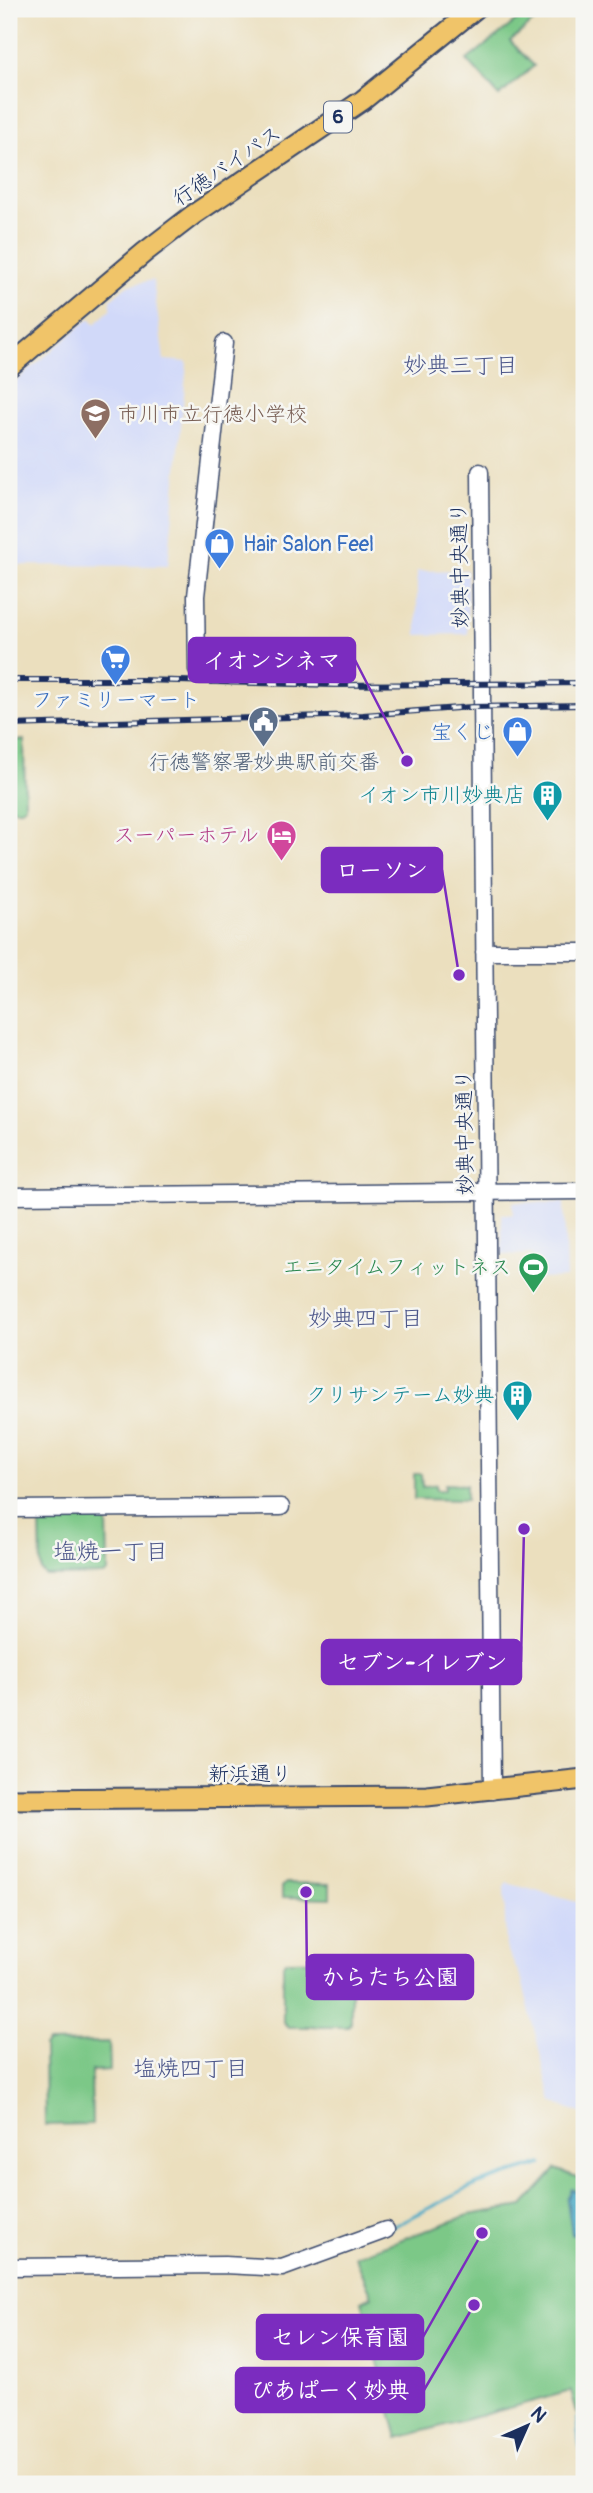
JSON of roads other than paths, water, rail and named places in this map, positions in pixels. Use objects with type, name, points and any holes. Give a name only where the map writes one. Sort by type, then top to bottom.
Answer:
[{"type":"main road","name":"行徳バイパス","points":[[9,367],[155,245],[363,100],[475,9]]},
{"type":"main road","name":"新浜通り","points":[[9,1799],[417,1796],[492,1791],[584,1779]]},
{"type":"street","points":[[197,670],[196,596],[224,343]]},
{"type":"street","name":"妙典中央通り","points":[[480,472],[492,1791]]},
{"type":"street","points":[[484,952],[584,952]]},
{"type":"street","points":[[9,1196],[584,1191]]},
{"type":"street","points":[[9,1510],[281,1507]]},
{"type":"street","points":[[9,2267],[225,2265],[282,2269],[386,2230]]},
{"type":"water","points":[[572,2189],[584,2194],[584,2233],[572,2234],[567,2200]]},
{"type":"waterway","points":[[390,2228],[477,2184],[542,2164]]},
{"type":"waterway","points":[[577,2419],[584,2484]]},
{"type":"railway","points":[[9,680],[334,685],[584,683]]},
{"type":"railway","points":[[9,725],[363,715],[472,707],[584,705]]},
{"type":"place","name":"市川市立行徳小学校","points":[[95,441]]},
{"type":"place","name":"Hair Salon Feel","points":[[220,571]]},
{"type":"place","name":"ファミリーマート","points":[[116,687]]},
{"type":"place","name":"行徳警察署妙典駅前交番","points":[[264,749]]},
{"type":"place","name":"宝くじ","points":[[517,759]]},
{"type":"place","name":"イオンシネマ","points":[[407,761]]},
{"type":"place","name":"イオン市川妙典店","points":[[548,822]]},
{"type":"place","name":"スーパーホテル","points":[[282,862]]},
{"type":"place","name":"ローソン","points":[[459,975]]},
{"type":"place","name":"エニタイムフィットネス","points":[[534,1294]]},
{"type":"place","name":"クリサンテーム妙典","points":[[518,1422]]},
{"type":"place","name":"セブン-イレブン","points":[[524,1529]]},
{"type":"place","name":"からたち公園","points":[[306,1892]]},
{"type":"place","name":"セレン保育園","points":[[482,2233]]},
{"type":"place","name":"ぴあぱーく妙典","points":[[474,2305]]},
{"type":"district","name":"妙典三丁目","points":[[461,365]]},
{"type":"district","name":"妙典四丁目","points":[[366,1318]]},
{"type":"district","name":"塩焼一丁目","points":[[111,1551]]},
{"type":"district","name":"塩焼四丁目","points":[[191,2068]]}]
